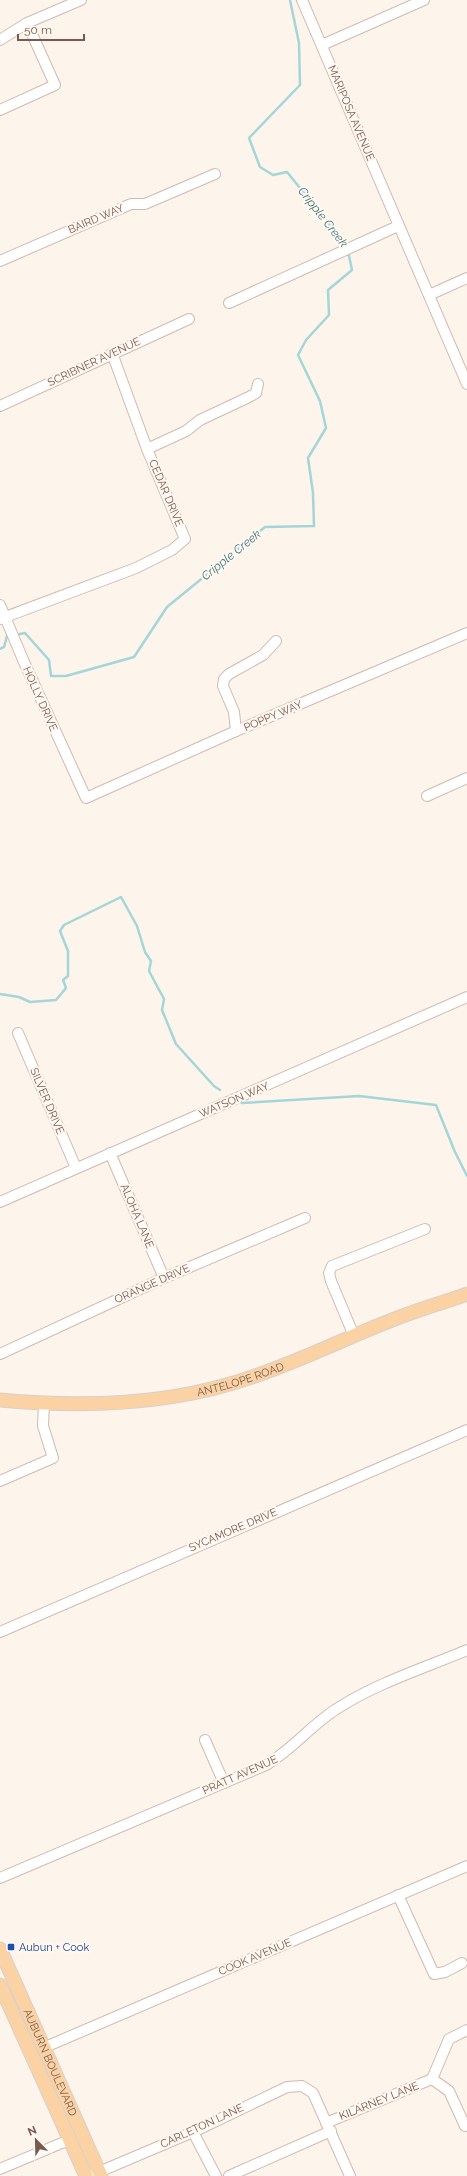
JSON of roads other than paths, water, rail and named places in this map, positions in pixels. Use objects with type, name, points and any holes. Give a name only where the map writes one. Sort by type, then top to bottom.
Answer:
[{"type":"main road","name":"ANTELOPE ROAD","points":[[0,1400],[44,1403],[99,1403],[155,1399],[195,1393],[254,1377],[393,1319],[467,1294]]},
{"type":"main road","name":"AUBURN BOULEVARD","points":[[0,1949],[44,2048],[97,2175]]},
{"type":"main road","name":"AUBURN BOULEVARD","points":[[0,1984],[86,2176]]},
{"type":"main road","points":[[0,1984],[14,2000],[34,2044],[44,2048]]},
{"type":"street","points":[[0,40],[27,23],[81,0]]},
{"type":"street","name":"MARIPOSA AVENUE","points":[[302,0],[467,384]]},
{"type":"street","points":[[322,45],[424,0]]},
{"type":"street","points":[[0,110],[55,85],[32,34]]},
{"type":"street","name":"BAIRD WAY","points":[[0,261],[131,204],[145,204],[215,174]]},
{"type":"street","points":[[229,303],[398,226]]},
{"type":"street","points":[[428,295],[467,278]]},
{"type":"street","name":"SCRIBNER AVENUE","points":[[0,406],[112,353],[189,319]]},
{"type":"street","points":[[112,353],[148,449]]},
{"type":"street","name":"CEDAR DRIVE","points":[[2,618],[136,568],[172,550],[186,540],[148,449],[186,431],[200,420],[250,397],[256,393],[258,384]]},
{"type":"street","name":"HOLLY DRIVE","points":[[0,605],[2,618],[10,629],[82,792]]},
{"type":"street","name":"POPPY WAY","points":[[82,792],[86,798],[107,790],[236,731],[467,633]]},
{"type":"street","points":[[236,731],[234,712],[223,686],[224,679],[228,674],[263,655],[276,641]]},
{"type":"street","points":[[427,796],[467,778]]},
{"type":"street","name":"WATSON WAY","points":[[0,1202],[467,997]]},
{"type":"street","name":"SILVER DRIVE","points":[[18,1034],[76,1168]]},
{"type":"street","name":"ALOHA LANE","points":[[110,1153],[164,1278]]},
{"type":"street","name":"ORANGE DRIVE","points":[[0,1354],[164,1278],[305,1218]]},
{"type":"street","points":[[354,1336],[331,1281],[329,1273],[332,1266],[425,1229]]},
{"type":"street","points":[[0,1481],[53,1458],[43,1426],[44,1403]]},
{"type":"street","name":"SYCAMORE DRIVE","points":[[0,1632],[467,1430]]},
{"type":"street","name":"PRATT AVENUE","points":[[0,1878],[266,1765],[283,1755],[322,1720],[351,1700],[467,1650]]},
{"type":"street","points":[[205,1740],[224,1783]]},
{"type":"street","name":"COOK AVENUE","points":[[44,2048],[467,1866]]},
{"type":"street","points":[[398,1895],[434,1974],[445,1972],[462,1963]]},
{"type":"street","name":"KILARNEY LANE","points":[[229,2176],[328,2127],[432,2079],[449,2039],[467,2030]]},
{"type":"street","name":"KILARNEY LANE","points":[[432,2079],[449,2091],[465,2126]]},
{"type":"street","name":"CARLETON LANE","points":[[97,2175],[193,2132],[287,2087],[302,2086],[313,2093],[328,2127]]},
{"type":"street","points":[[328,2127],[350,2176]]},
{"type":"street","points":[[193,2132],[216,2176]]},
{"type":"street","points":[[0,2169],[69,2140]]},
{"type":"waterway","name":"Cripple Creek","points":[[290,0],[299,43],[300,85],[249,138],[260,167],[273,175],[287,172],[347,246]]},
{"type":"waterway","name":"Cripple Creek","points":[[15,635],[25,633],[49,660],[51,676],[66,676],[134,657],[167,607],[265,527],[314,526],[313,493],[308,458],[326,428],[320,401],[298,355],[306,340],[329,315],[328,290],[352,270],[348,251]]},
{"type":"waterway","name":"Cripple Creek","points":[[0,649],[4,647],[7,636],[11,635]]},
{"type":"waterway","points":[[0,994],[19,997],[30,1002],[56,1000],[66,988],[63,980],[68,976],[68,951],[60,931],[64,925],[121,897],[137,926],[145,952],[151,961],[149,971],[164,999],[162,1010],[176,1044],[214,1086],[220,1090]]},
{"type":"waterway","points":[[242,1103],[359,1096],[436,1105],[455,1152],[467,1176]]},
{"type":"place","name":"Aubun + Cook","points":[[11,1947]]}]
